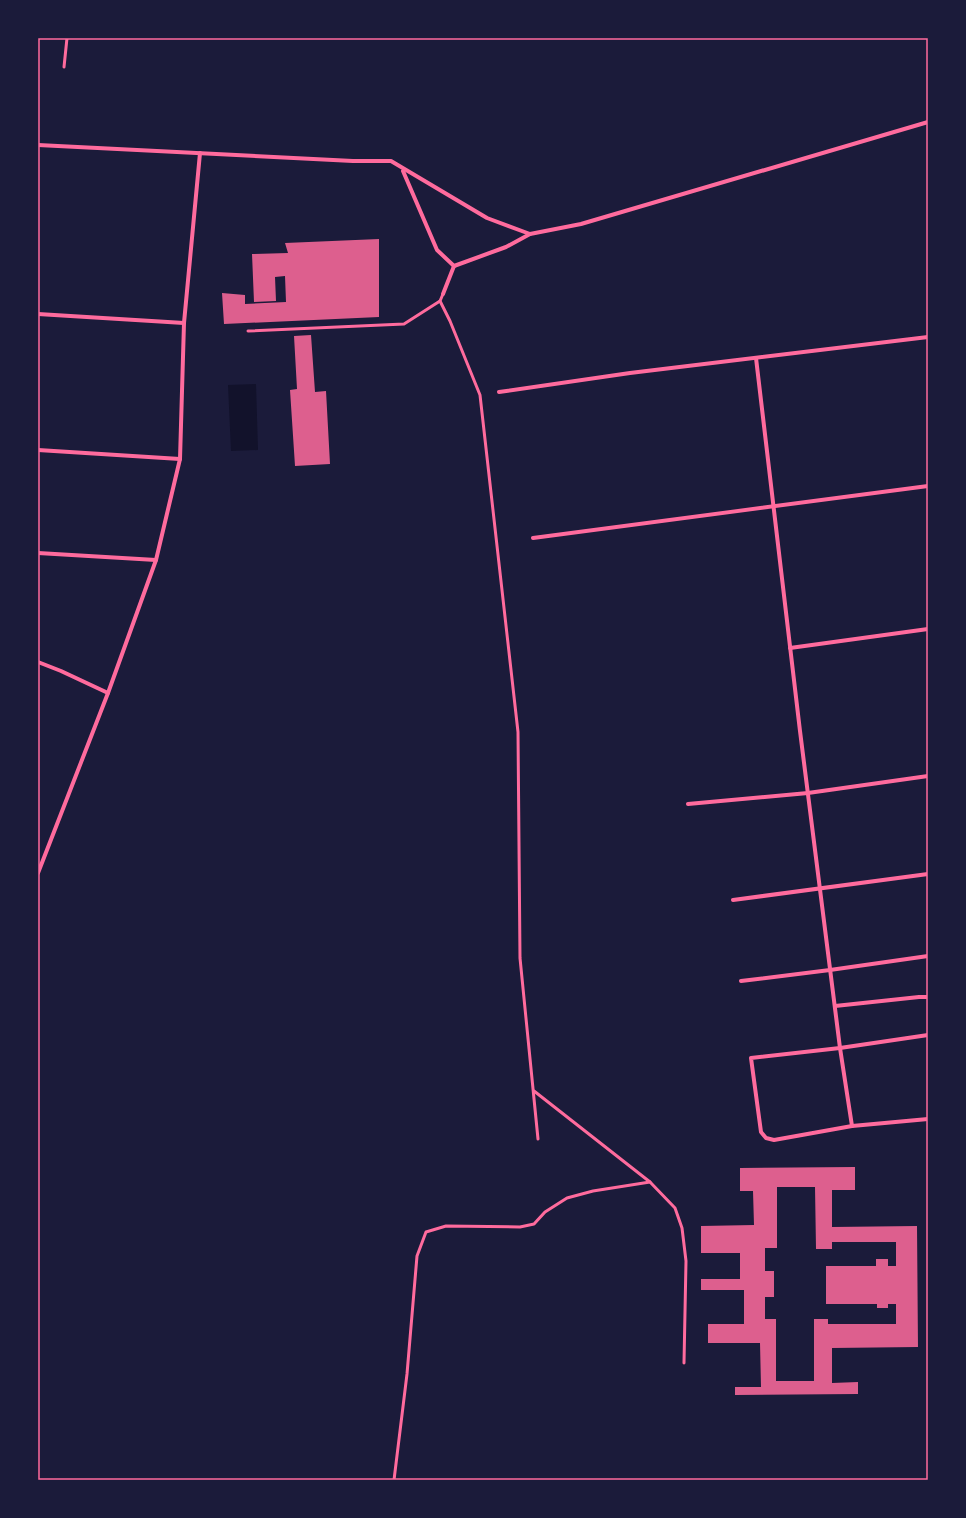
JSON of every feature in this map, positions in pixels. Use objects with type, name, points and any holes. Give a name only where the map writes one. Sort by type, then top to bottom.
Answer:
[{"type":"street","points":[[443,294],[454,266],[506,247],[530,234],[581,224],[928,122]]},
{"type":"street","points":[[38,145],[353,161],[391,161],[403,170],[487,218],[530,234]]},
{"type":"street","points":[[38,873],[108,693],[156,560],[180,459],[184,322],[200,153]]},
{"type":"street","points":[[403,170],[437,250],[454,266]]},
{"type":"street","points":[[38,314],[184,322]]},
{"type":"street","points":[[500,392],[630,373],[928,337]]},
{"type":"street","points":[[756,358],[830,970],[852,1126]]},
{"type":"street","points":[[38,450],[180,459]]},
{"type":"street","points":[[534,538],[928,486]]},
{"type":"street","points":[[38,553],[156,560]]},
{"type":"street","points":[[790,648],[928,630]]},
{"type":"street","points":[[38,662],[108,693]]},
{"type":"street","points":[[688,804],[808,793],[928,776]]},
{"type":"street","points":[[733,900],[928,874]]},
{"type":"street","points":[[741,981],[928,956]]},
{"type":"street","points":[[835,1006],[919,997],[928,998]]},
{"type":"street","points":[[928,1035],[840,1048],[751,1058],[761,1132],[766,1138],[774,1140],[852,1126],[928,1119]]},
{"type":"lane","points":[[64,67],[67,38]]},
{"type":"lane","points":[[248,331],[404,324],[440,301],[443,294]]},
{"type":"lane","points":[[440,301],[450,321],[480,395],[518,732],[520,958],[538,1139]]},
{"type":"lane","points":[[534,1091],[650,1182],[675,1208],[682,1228],[686,1261],[684,1363]]},
{"type":"lane","points":[[394,1480],[407,1374],[417,1256],[426,1232],[446,1226],[520,1227],[534,1224],[545,1212],[567,1198],[593,1191],[650,1182]]},
{"type":"shaded area","points":[[256,384],[258,450],[231,451],[228,385]]},
{"type":"building","points":[[379,239],[379,317],[224,324],[222,293],[245,295],[245,304],[286,302],[285,276],[275,277],[276,301],[254,302],[252,254],[288,253],[285,243]]},
{"type":"building","points":[[311,335],[315,392],[326,391],[330,464],[295,466],[290,390],[297,389],[294,336]]},
{"type":"building","points":[[855,1167],[855,1190],[832,1190],[832,1227],[917,1226],[918,1347],[832,1348],[832,1383],[858,1382],[858,1394],[735,1395],[735,1387],[761,1387],[760,1343],[708,1343],[708,1324],[744,1324],[744,1290],[701,1290],[701,1279],[740,1279],[740,1253],[701,1253],[701,1226],[754,1225],[753,1191],[740,1191],[740,1168]],"holes":[[[777,1187],[815,1187],[816,1249],[832,1249],[832,1242],[896,1242],[896,1266],[888,1266],[888,1259],[876,1259],[876,1266],[826,1266],[826,1304],[877,1304],[877,1308],[888,1308],[888,1304],[896,1304],[896,1324],[828,1324],[828,1319],[814,1319],[814,1381],[776,1381],[776,1319],[765,1319],[765,1297],[774,1297],[774,1271],[765,1271],[765,1248],[777,1248]]]}]
